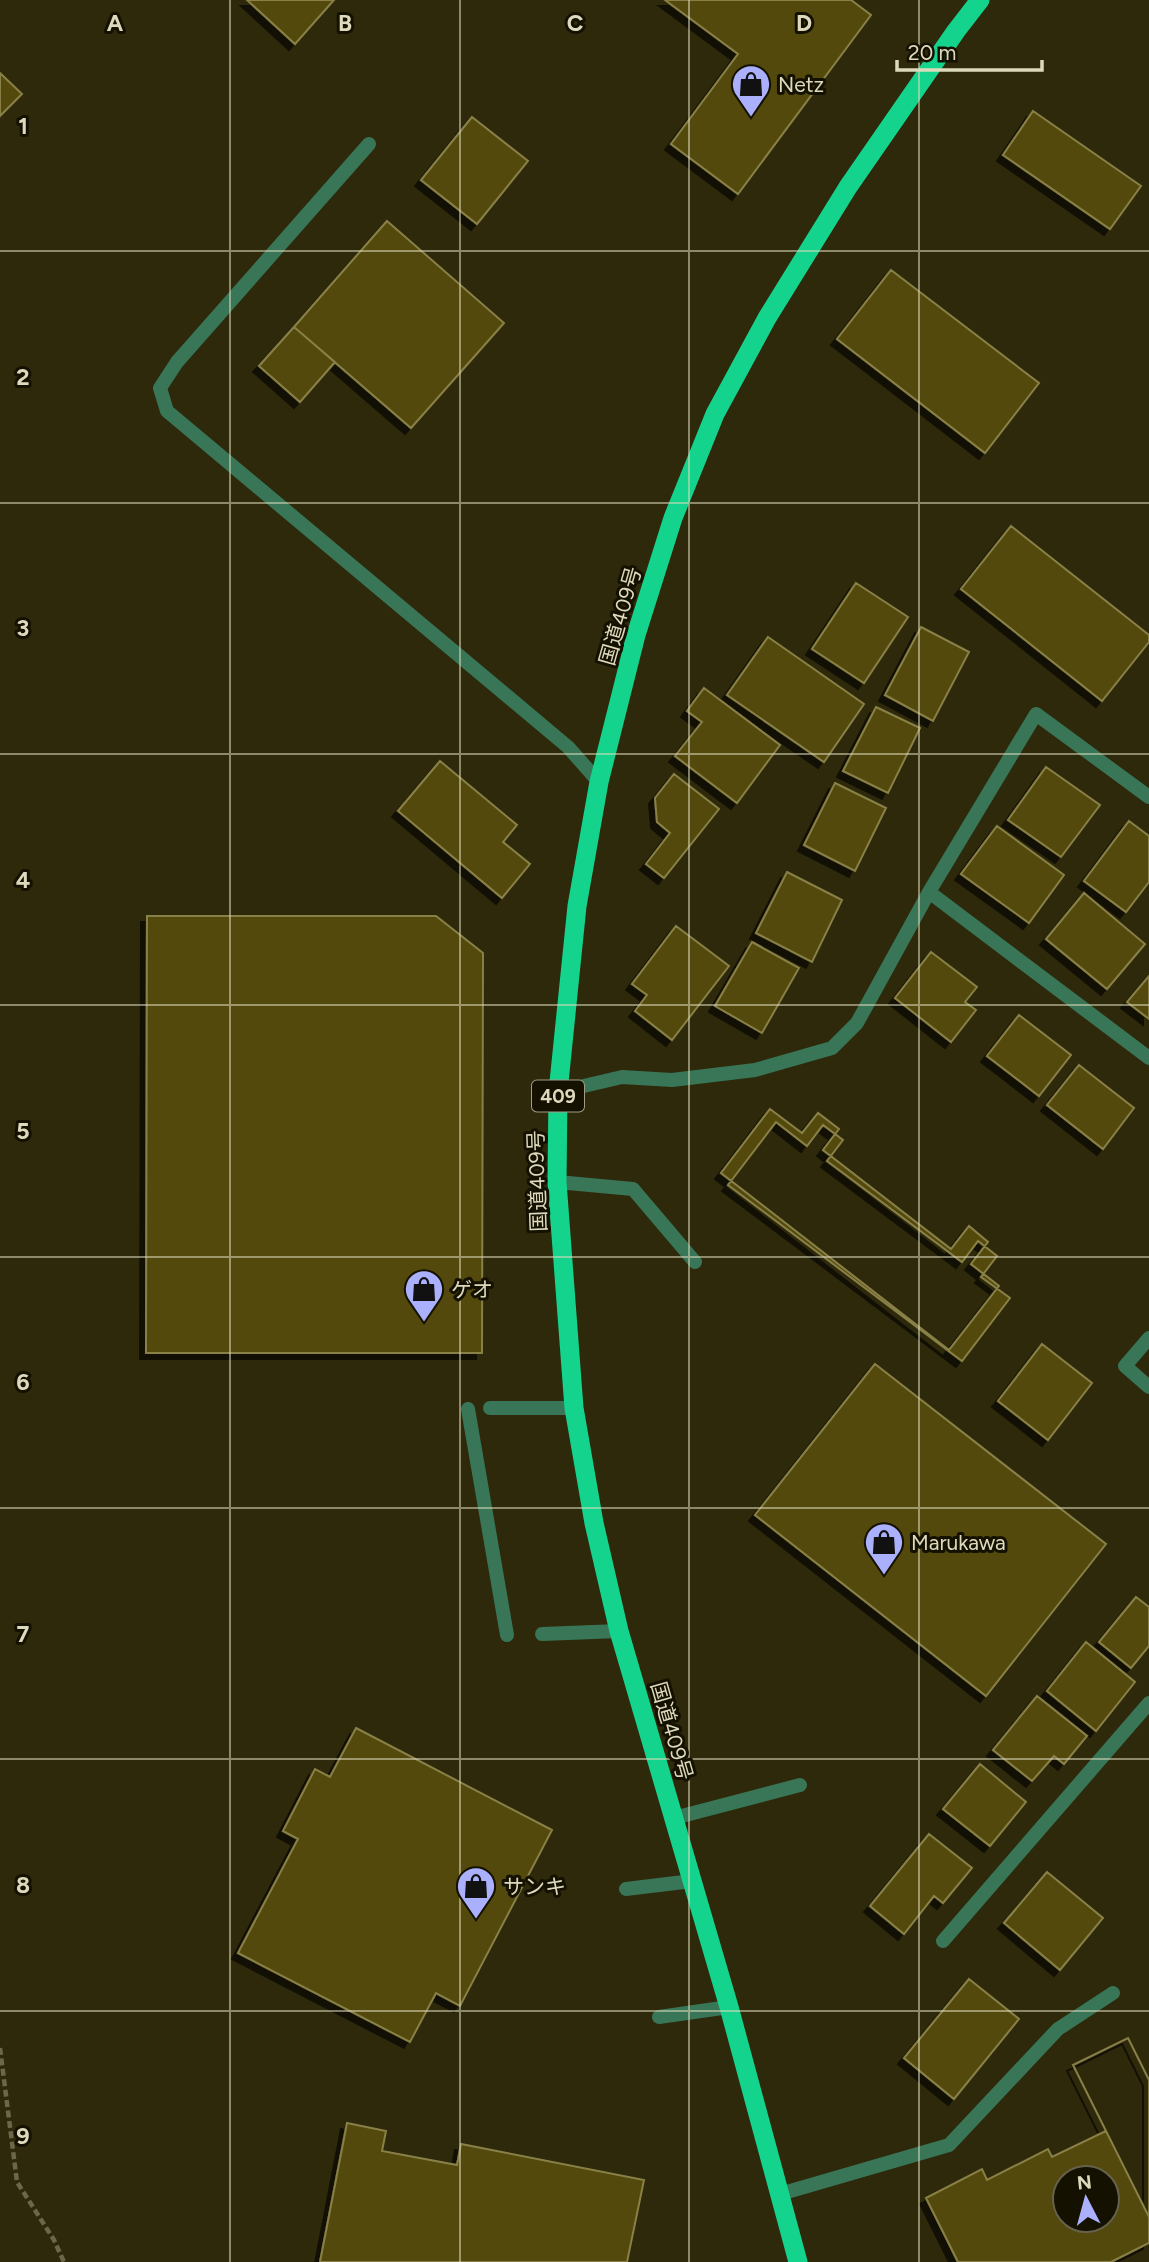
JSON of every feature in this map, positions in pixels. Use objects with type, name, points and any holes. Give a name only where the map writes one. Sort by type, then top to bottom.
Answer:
[{"type":"highway","name":"国道409号","points":[[799,2262],[729,2007],[619,1631],[594,1523],[574,1408],[557,1182],[558,1091],[577,906],[599,782],[636,635],[669,531],[715,414],[767,317],[848,187],[980,0]]},
{"type":"street","points":[[369,144],[177,362],[160,388],[167,411],[568,747],[599,782]]},
{"type":"street","points":[[558,1091],[622,1077],[672,1080],[755,1070],[832,1048],[857,1023],[929,892],[1036,714],[1149,797]]},
{"type":"street","points":[[929,892],[1149,1058]]},
{"type":"street","points":[[557,1182],[633,1189],[695,1262]]},
{"type":"street","points":[[1149,1338],[1125,1366],[1149,1387]]},
{"type":"street","points":[[490,1408],[574,1408]]},
{"type":"street","points":[[468,1409],[507,1635]]},
{"type":"street","points":[[542,1634],[619,1631]]},
{"type":"street","points":[[943,1941],[1149,1703]]},
{"type":"street","points":[[674,1818],[800,1785]]},
{"type":"street","points":[[626,1889],[692,1881]]},
{"type":"street","points":[[780,2194],[949,2146],[1058,2029],[1113,1993]]},
{"type":"street","points":[[659,2017],[729,2007]]},
{"type":"path","points":[[0,2048],[17,2182],[54,2240],[64,2262]]},
{"type":"building","points":[[247,0],[334,0],[295,44]]},
{"type":"building","points":[[665,0],[851,0],[871,15],[738,194],[671,144],[738,54]]},
{"type":"building","points":[[0,73],[22,94],[0,116]]},
{"type":"building","points":[[1033,111],[1141,186],[1110,229],[1003,155]]},
{"type":"building","points":[[472,117],[528,161],[477,224],[421,180]]},
{"type":"building","points":[[387,221],[504,323],[411,428],[294,327]]},
{"type":"building","points":[[891,270],[1039,383],[985,453],[837,339]]},
{"type":"building","points":[[294,327],[335,362],[300,402],[259,366]]},
{"type":"building","points":[[1011,526],[1149,635],[1149,642],[1102,701],[961,589]]},
{"type":"building","points":[[856,583],[908,617],[864,683],[812,649]]},
{"type":"building","points":[[921,627],[969,652],[933,721],[885,695]]},
{"type":"building","points":[[768,637],[864,704],[824,762],[727,695]]},
{"type":"building","points":[[704,688],[780,745],[737,803],[675,756],[702,722],[687,711]]},
{"type":"building","points":[[876,707],[920,728],[888,793],[843,771]]},
{"type":"building","points":[[440,761],[517,825],[503,842],[530,864],[502,898],[398,811]]},
{"type":"building","points":[[1046,767],[1100,805],[1061,857],[1008,820]]},
{"type":"building","points":[[674,774],[719,809],[664,878],[646,864],[670,833],[657,822],[655,798]]},
{"type":"building","points":[[835,783],[886,808],[855,871],[804,845]]},
{"type":"building","points":[[1129,821],[1149,836],[1149,882],[1126,912],[1084,881]]},
{"type":"building","points":[[997,826],[1064,875],[1029,923],[961,874]]},
{"type":"building","points":[[787,872],[842,900],[812,962],[756,933]]},
{"type":"building","points":[[1084,893],[1145,944],[1107,989],[1046,939]]},
{"type":"building","points":[[147,916],[436,916],[483,953],[482,1353],[146,1353]]},
{"type":"building","points":[[676,926],[729,966],[672,1040],[635,1011],[647,995],[632,984]]},
{"type":"building","points":[[752,942],[799,968],[762,1033],[715,1006]]},
{"type":"building","points":[[931,952],[977,987],[965,1002],[976,1010],[951,1042],[895,998]]},
{"type":"building","points":[[1149,976],[1149,1019],[1127,1002]]},
{"type":"building","points":[[1019,1015],[1071,1055],[1039,1096],[987,1056]]},
{"type":"building","points":[[1079,1065],[1134,1108],[1103,1149],[1047,1105]]},
{"type":"building","points":[[770,1109],[802,1133],[818,1113],[839,1129],[823,1150],[951,1249],[969,1226],[988,1242],[971,1264],[999,1286],[949,1350],[721,1173]]},
{"type":"building","points":[[776,1122],[807,1146],[823,1125],[843,1140],[827,1161],[962,1262],[978,1241],[997,1256],[981,1277],[1010,1298],[962,1361],[728,1185]]},
{"type":"building","points":[[1042,1344],[1092,1383],[1048,1440],[998,1401]]},
{"type":"building","points":[[875,1364],[1106,1544],[986,1696],[755,1515]]},
{"type":"building","points":[[1136,1597],[1149,1607],[1149,1646],[1131,1668],[1099,1642]]},
{"type":"building","points":[[1086,1642],[1135,1682],[1096,1731],[1047,1691]]},
{"type":"building","points":[[1037,1696],[1087,1736],[1064,1764],[1054,1756],[1032,1781],[993,1750]]},
{"type":"building","points":[[356,1728],[552,1830],[460,2006],[436,1993],[410,2042],[238,1953],[298,1839],[283,1831],[315,1769],[330,1777]]},
{"type":"building","points":[[980,1764],[1026,1802],[990,1846],[943,1809]]},
{"type":"building","points":[[929,1834],[972,1868],[943,1903],[934,1896],[904,1934],[870,1906]]},
{"type":"building","points":[[1047,1872],[1103,1918],[1060,1970],[1004,1923]]},
{"type":"building","points":[[969,1979],[1019,2019],[954,2099],[904,2058]]},
{"type":"building","points":[[1128,2038],[1149,2080],[1149,2217],[1073,2065]]},
{"type":"building","points":[[1128,2038],[1149,2080],[1149,2243],[1111,2262],[958,2262],[926,2198],[982,2169],[987,2180],[1048,2149],[1052,2157],[1106,2131],[1073,2065]]},
{"type":"building","points":[[347,2123],[386,2131],[382,2151],[457,2165],[461,2144],[644,2180],[627,2262],[320,2262]]},
{"type":"place","name":"Netz","points":[[751,118]]},
{"type":"place","name":"ゲオ","points":[[424,1323]]},
{"type":"place","name":"Marukawa","points":[[884,1576]]},
{"type":"place","name":"サンキ","points":[[476,1920]]}]
